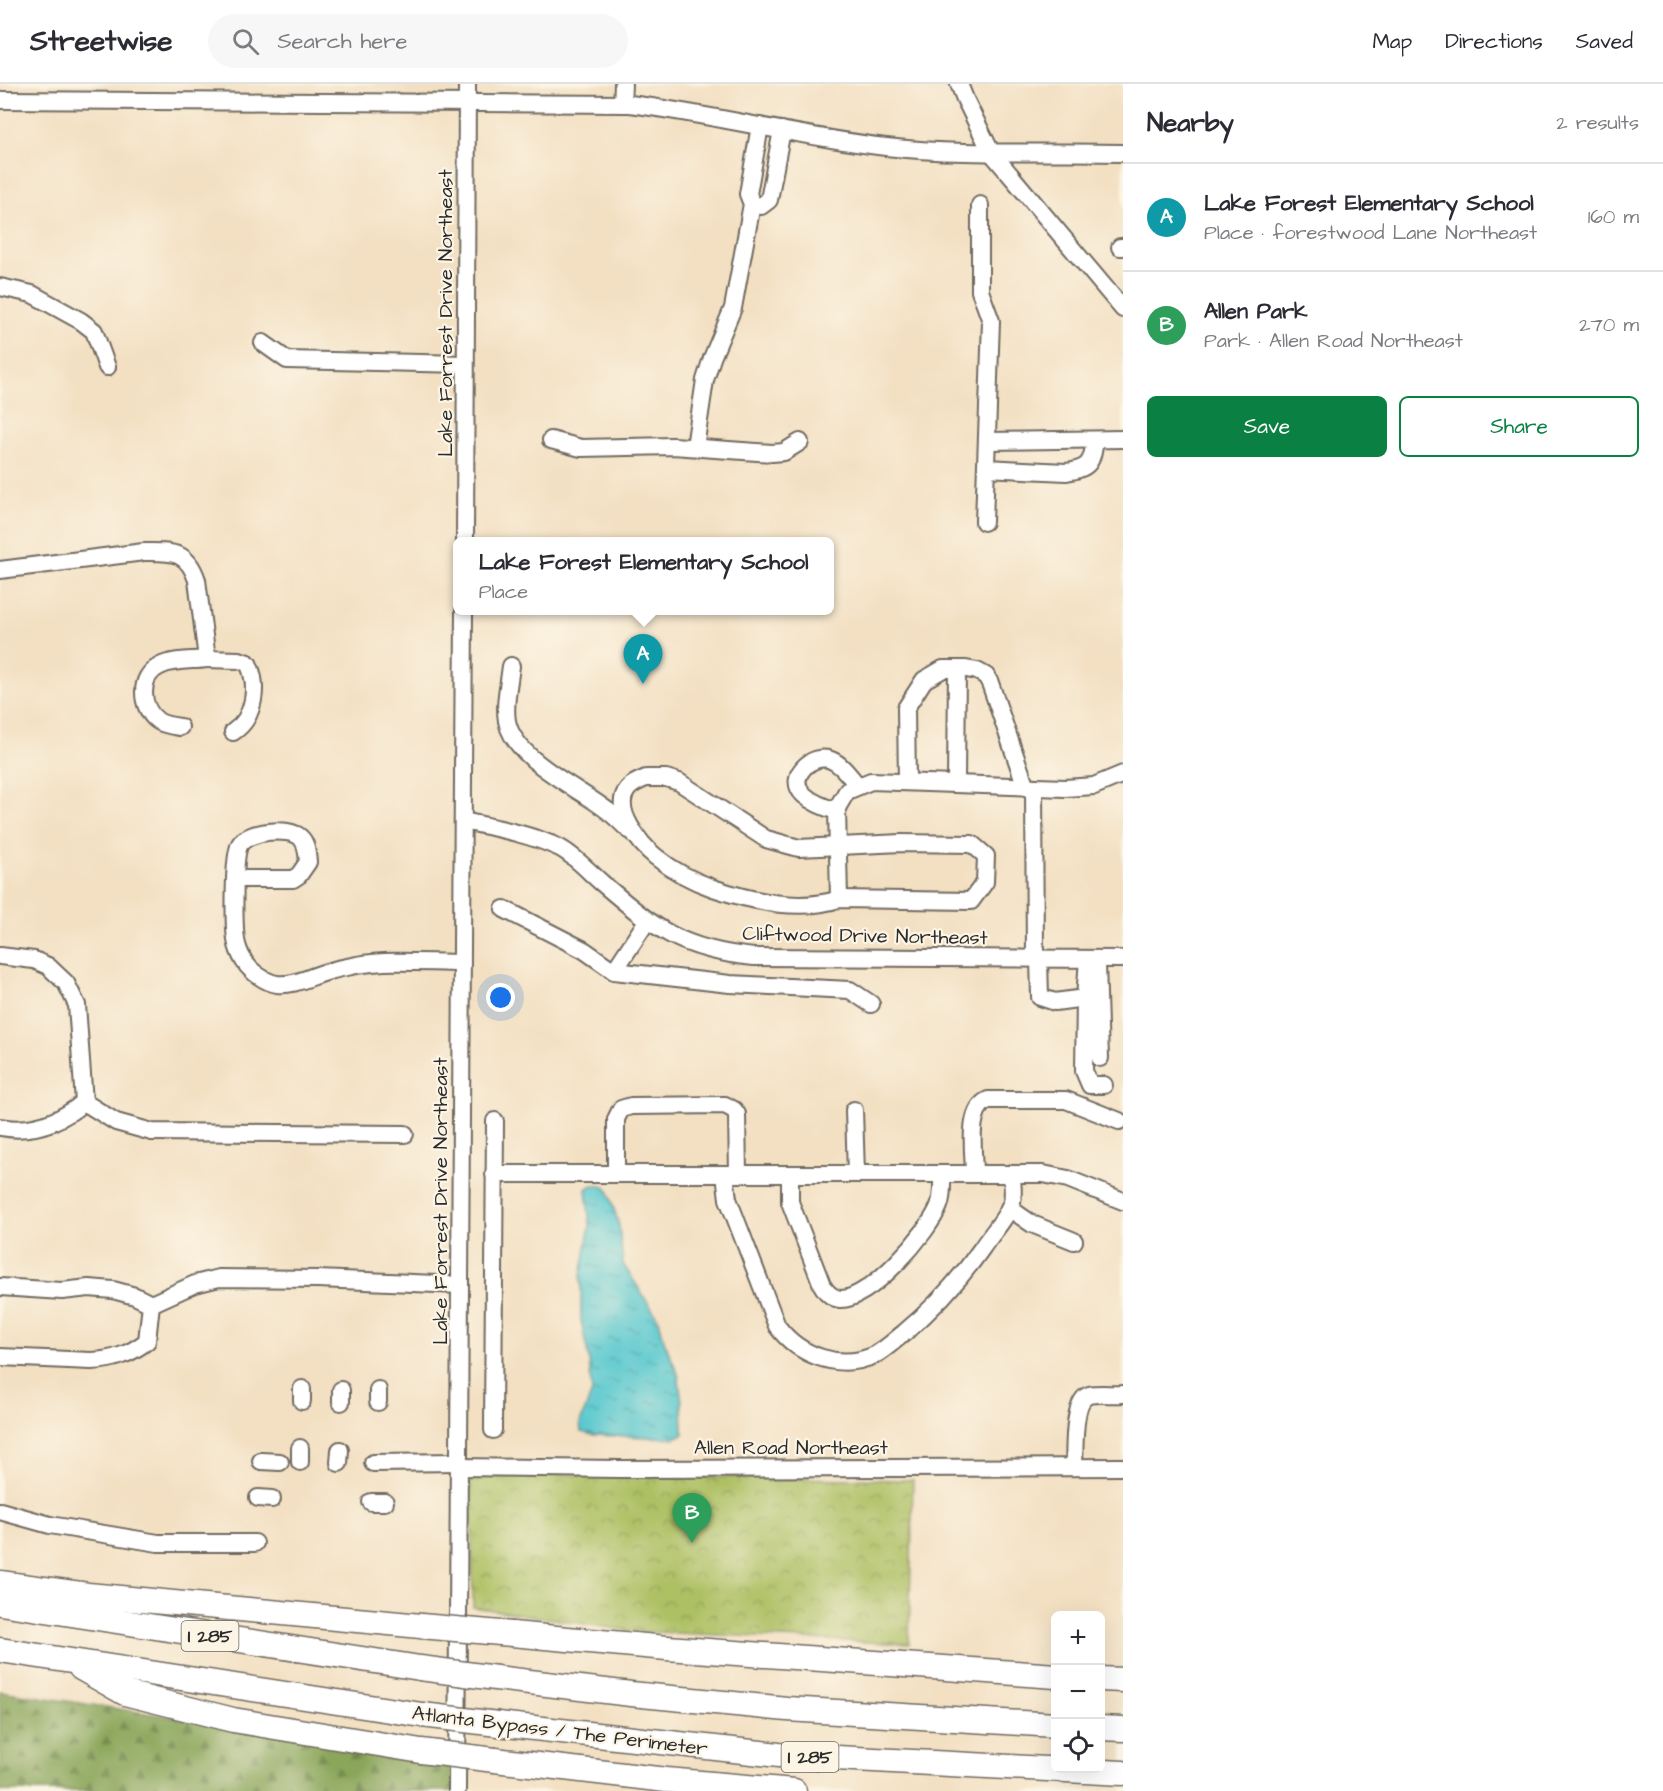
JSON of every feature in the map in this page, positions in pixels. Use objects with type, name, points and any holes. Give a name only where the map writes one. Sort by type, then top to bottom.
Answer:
[{"type":"highway","points":[[0,1582],[88,1595],[421,1626],[738,1653],[1051,1676]]},
{"type":"highway","name":"I 285","points":[[0,1603],[496,1678],[765,1707],[1051,1725]]},
{"type":"highway","name":"Atlanta Bypass / The Perimeter","points":[[0,1650],[422,1714],[779,1755],[1123,1773]]},
{"type":"highway","points":[[69,1661],[125,1693],[233,1720],[421,1751],[666,1780],[794,1791]]},
{"type":"highway","points":[[1105,1678],[1123,1680]]},
{"type":"highway","points":[[1105,1728],[1123,1729]]},
{"type":"street","name":"Lake Forrest Drive Northeast","points":[[465,537],[467,84]]},
{"type":"street","points":[[622,104],[623,84]]},
{"type":"street","points":[[959,84],[964,99],[991,152],[1123,309]]},
{"type":"street","points":[[0,100],[622,104],[680,110],[841,142],[888,147],[938,151],[1123,153]]},
{"type":"street","points":[[695,447],[705,380],[732,308],[760,126]]},
{"type":"street","points":[[750,199],[761,206],[769,200],[782,130]]},
{"type":"street","points":[[980,205],[980,291],[991,321],[984,522]]},
{"type":"street","points":[[0,287],[32,294],[81,321],[94,331],[107,367]]},
{"type":"street","points":[[263,343],[287,360],[465,364]]},
{"type":"street","points":[[551,440],[581,448],[673,446],[784,452],[800,442]]},
{"type":"street","points":[[986,468],[1078,471],[1089,465],[1093,457],[1095,440]]},
{"type":"street","points":[[987,441],[1123,440]]},
{"type":"street","points":[[0,570],[144,552],[167,552],[184,556],[193,567],[197,580],[207,659]]},
{"type":"street","name":"Lake Forrest Drive Northeast","points":[[457,1791],[464,615]]},
{"type":"street","points":[[180,728],[158,721],[146,709],[145,684],[150,673],[159,666],[170,663],[207,659],[239,660],[248,663],[254,688],[252,705],[246,721],[233,732]]},
{"type":"street","points":[[511,666],[507,723],[515,738],[529,755],[551,774],[608,810],[656,857],[712,888],[764,901],[797,904],[823,904],[839,899],[971,901],[985,882],[986,856],[972,844],[901,843],[799,848],[766,839],[679,782],[666,778],[646,778],[634,783],[626,791],[622,802],[624,814],[638,839]]},
{"type":"street","points":[[908,782],[906,708],[924,680],[943,669],[977,671],[986,676],[1030,787],[1040,998],[1054,1002],[1085,998]]},
{"type":"street","points":[[956,784],[957,669]]},
{"type":"street","points":[[837,811],[802,794],[797,783],[800,772],[806,764],[821,758],[829,759],[836,762],[858,786]]},
{"type":"street","points":[[839,899],[837,808],[847,791],[858,786],[871,781],[1065,788],[1094,786],[1123,774]]},
{"type":"street","name":"Cliftwood Drive Northeast","points":[[464,821],[516,832],[561,849],[663,932],[695,946],[726,954],[773,957],[1123,959]]},
{"type":"street","points":[[236,879],[236,942],[244,962],[261,978],[274,984],[286,984],[360,964],[462,963]]},
{"type":"street","points":[[504,909],[584,950],[614,971],[730,984],[850,990],[871,1004]]},
{"type":"street","points":[[614,971],[647,921]]},
{"type":"street","points":[[0,956],[34,960],[48,966],[66,983],[77,1005],[84,1102]]},
{"type":"street","points":[[1092,959],[1085,998],[1084,1071],[1090,1085],[1104,1086]]},
{"type":"street","points":[[1092,959],[1100,1058]]},
{"type":"street","points":[[974,1174],[974,1120],[978,1107],[988,1100],[1066,1100],[1119,1120]]},
{"type":"street","points":[[0,1127],[26,1129],[42,1126],[64,1117],[84,1102]]},
{"type":"street","points":[[84,1102],[116,1122],[152,1132],[405,1134]]},
{"type":"street","points":[[616,1174],[616,1119],[621,1109],[631,1106],[725,1106],[735,1110],[737,1114],[728,1199],[777,1326],[792,1343],[802,1350],[832,1360],[854,1360],[875,1355],[923,1317],[954,1287],[1009,1208],[1012,1197],[1012,1174]]},
{"type":"street","points":[[854,1110],[856,1174]]},
{"type":"street","points":[[493,1430],[495,1120]]},
{"type":"street","points":[[494,1174],[1012,1174],[1060,1176],[1123,1201]]},
{"type":"street","points":[[790,1174],[790,1202],[822,1285],[831,1295],[841,1299],[856,1294],[881,1277],[918,1239],[940,1204],[942,1174]]},
{"type":"street","points":[[1009,1208],[1032,1224],[1074,1241]]},
{"type":"street","points":[[0,1287],[62,1291],[89,1288],[112,1290],[157,1301],[195,1284],[219,1278],[318,1279],[460,1285]]},
{"type":"street","points":[[0,1357],[91,1361],[121,1356],[136,1350],[147,1341],[157,1301]]},
{"type":"street","points":[[1074,1467],[1077,1415],[1081,1401],[1088,1395],[1123,1394]]},
{"type":"street","name":"Allen Road Northeast","points":[[376,1458],[408,1457],[459,1464],[619,1469],[1123,1467]]},
{"type":"street","points":[[261,1461],[280,1462]]},
{"type":"street","points":[[0,1510],[50,1525],[158,1543],[255,1543]]},
{"type":"green space","points":[[471,1473],[913,1480],[909,1644],[632,1631],[473,1607]]},
{"type":"green space","points":[[0,1691],[456,1760],[457,1791],[0,1791]]},
{"type":"water","points":[[593,1185],[605,1187],[608,1190],[619,1225],[623,1264],[659,1320],[664,1341],[678,1374],[683,1434],[675,1438],[593,1435],[581,1432],[580,1423],[592,1392],[589,1360],[581,1320],[581,1276],[590,1225],[586,1189]]},
{"type":"place","name":"Lake Forest Elementary School","points":[[643,684]]},
{"type":"place","name":"Allen Park","points":[[692,1543]]}]
